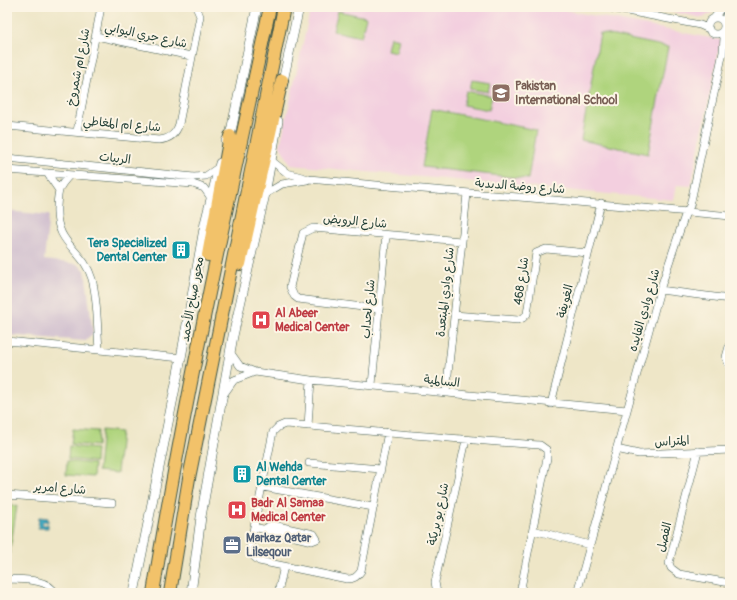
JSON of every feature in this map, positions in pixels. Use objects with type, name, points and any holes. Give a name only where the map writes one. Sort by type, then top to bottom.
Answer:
[{"type":"highway","name":"محور صباح الأحمد","points":[[153,593],[174,464],[192,371],[270,7]]},
{"type":"highway","points":[[170,593],[187,491],[218,331],[284,7]]},
{"type":"highway","points":[[218,331],[227,311],[240,264],[282,80]]},
{"type":"highway","points":[[192,371],[191,347],[230,136]]},
{"type":"street","name":"شارع ام شمروخ","points":[[77,131],[101,7]]},
{"type":"street","name":"شارع ام المغاطي","points":[[7,126],[77,131],[159,140],[172,136],[180,124],[191,56],[200,16],[196,7]]},
{"type":"street","name":"محور صباح الأحمد","points":[[134,593],[211,198],[225,144],[230,136],[257,7]]},
{"type":"street","points":[[191,593],[202,510],[230,352],[272,161],[281,102],[282,80],[299,7]]},
{"type":"street","points":[[606,7],[700,26],[721,20],[724,24],[728,7]]},
{"type":"street","points":[[711,23],[722,7]]},
{"type":"street","points":[[711,23],[715,34],[722,32]]},
{"type":"street","name":"شارع وادي الفايده","points":[[577,593],[660,290],[686,212],[690,206],[723,52],[724,38],[722,32],[724,24]]},
{"type":"street","name":"شارع جري اليوابي","points":[[96,36],[191,56]]},
{"type":"street","name":"الربيات","points":[[7,158],[194,178],[206,176],[219,167]]},
{"type":"street","name":"شارع روضة الدبدبة","points":[[272,161],[287,173],[309,179],[467,194],[601,203],[730,216]]},
{"type":"street","name":"الربيات","points":[[7,170],[193,184],[204,188],[211,198]]},
{"type":"street","points":[[47,173],[58,188]]},
{"type":"street","points":[[70,175],[58,188],[56,218],[64,241],[87,268],[92,279],[99,349]]},
{"type":"street","name":"شارع روضة الدبدبة","points":[[265,194],[282,184],[309,179]]},
{"type":"street","name":"شارع وادي المبتعدة","points":[[446,392],[467,194]]},
{"type":"street","name":"الغويفة","points":[[551,404],[601,203]]},
{"type":"street","name":"شارع الرويض","points":[[379,309],[298,299],[294,296],[290,287],[303,233],[313,228],[461,241]]},
{"type":"street","name":"شارع لحداب","points":[[372,385],[386,235]]},
{"type":"street","name":"شارع 468","points":[[454,315],[518,320],[523,318],[527,314],[536,253],[546,249],[588,253]]},
{"type":"street","points":[[660,290],[730,299]]},
{"type":"street","points":[[7,341],[181,358]]},
{"type":"street","points":[[730,343],[726,357],[730,368]]},
{"type":"street","name":"السالمية","points":[[230,352],[240,366],[255,372],[311,380],[446,392],[551,404],[627,410]]},
{"type":"street","name":"السالمية","points":[[222,397],[234,380],[255,372]]},
{"type":"street","points":[[308,426],[311,380]]},
{"type":"street","points":[[388,432],[361,571],[355,578],[347,579],[259,561],[253,556],[250,546],[275,429],[285,424],[388,432],[466,440],[540,445],[544,447],[548,454],[520,593]]},
{"type":"street","name":"شارع بو بريكة","points":[[437,593],[435,582],[466,440]]},
{"type":"street","name":"المتراس","points":[[616,449],[639,454],[730,450]]},
{"type":"street","name":"الفصل","points":[[698,451],[669,563],[671,568],[679,574],[730,583]]},
{"type":"street","points":[[309,462],[381,469]]},
{"type":"street","points":[[263,487],[373,507]]},
{"type":"street","name":"شارع امرير","points":[[7,495],[112,503]]},
{"type":"street","points":[[254,528],[292,533]]},
{"type":"street","points":[[532,530],[590,545]]},
{"type":"street","points":[[278,593],[284,566]]},
{"type":"street","points":[[7,579],[45,583],[52,588],[55,593]]},
{"type":"shaded area","name":"Pakistan International School","points":[[311,7],[549,7],[721,40],[691,186],[677,185],[674,200],[291,165],[280,146]]},
{"type":"shaded area","points":[[648,7],[715,7],[714,11],[703,18]]},
{"type":"shaded area","points":[[7,211],[49,215],[44,260],[77,264],[85,270],[93,333],[86,341],[7,335]]},
{"type":"green space","points":[[338,11],[366,17],[361,37],[333,31]]},
{"type":"green space","points":[[600,33],[668,47],[648,154],[581,140]]},
{"type":"green space","points":[[390,37],[399,39],[396,52],[387,50]]},
{"type":"green space","points":[[472,80],[490,83],[488,92],[470,89]]},
{"type":"green space","points":[[466,91],[492,96],[489,110],[463,105]]},
{"type":"green space","points":[[432,109],[536,130],[528,179],[422,167]]},
{"type":"green space","points":[[73,429],[98,431],[97,446],[71,444]]},
{"type":"green space","points":[[102,430],[121,432],[117,473],[98,471]]},
{"type":"green space","points":[[69,446],[96,449],[95,462],[68,459]]},
{"type":"green space","points":[[67,461],[94,464],[93,477],[66,475]]},
{"type":"green space","points":[[7,505],[17,506],[9,557],[7,557]]},
{"type":"water","points":[[39,517],[48,518],[48,522],[44,521],[42,523],[44,525],[48,524],[48,528],[38,528]]},
{"type":"place","name":"Pakistan International School","points":[[501,93]]},
{"type":"place","name":"Tera Specialized Dental Center","points":[[181,250]]},
{"type":"place","name":"Al Abeer Medical Center","points":[[261,320]]},
{"type":"place","name":"Al Wehda Dental Center","points":[[242,474]]},
{"type":"place","name":"Badr Al Samaa Medical Center","points":[[237,510]]},
{"type":"place","name":"Markaz Qatar Lilseqour","points":[[232,545]]}]
